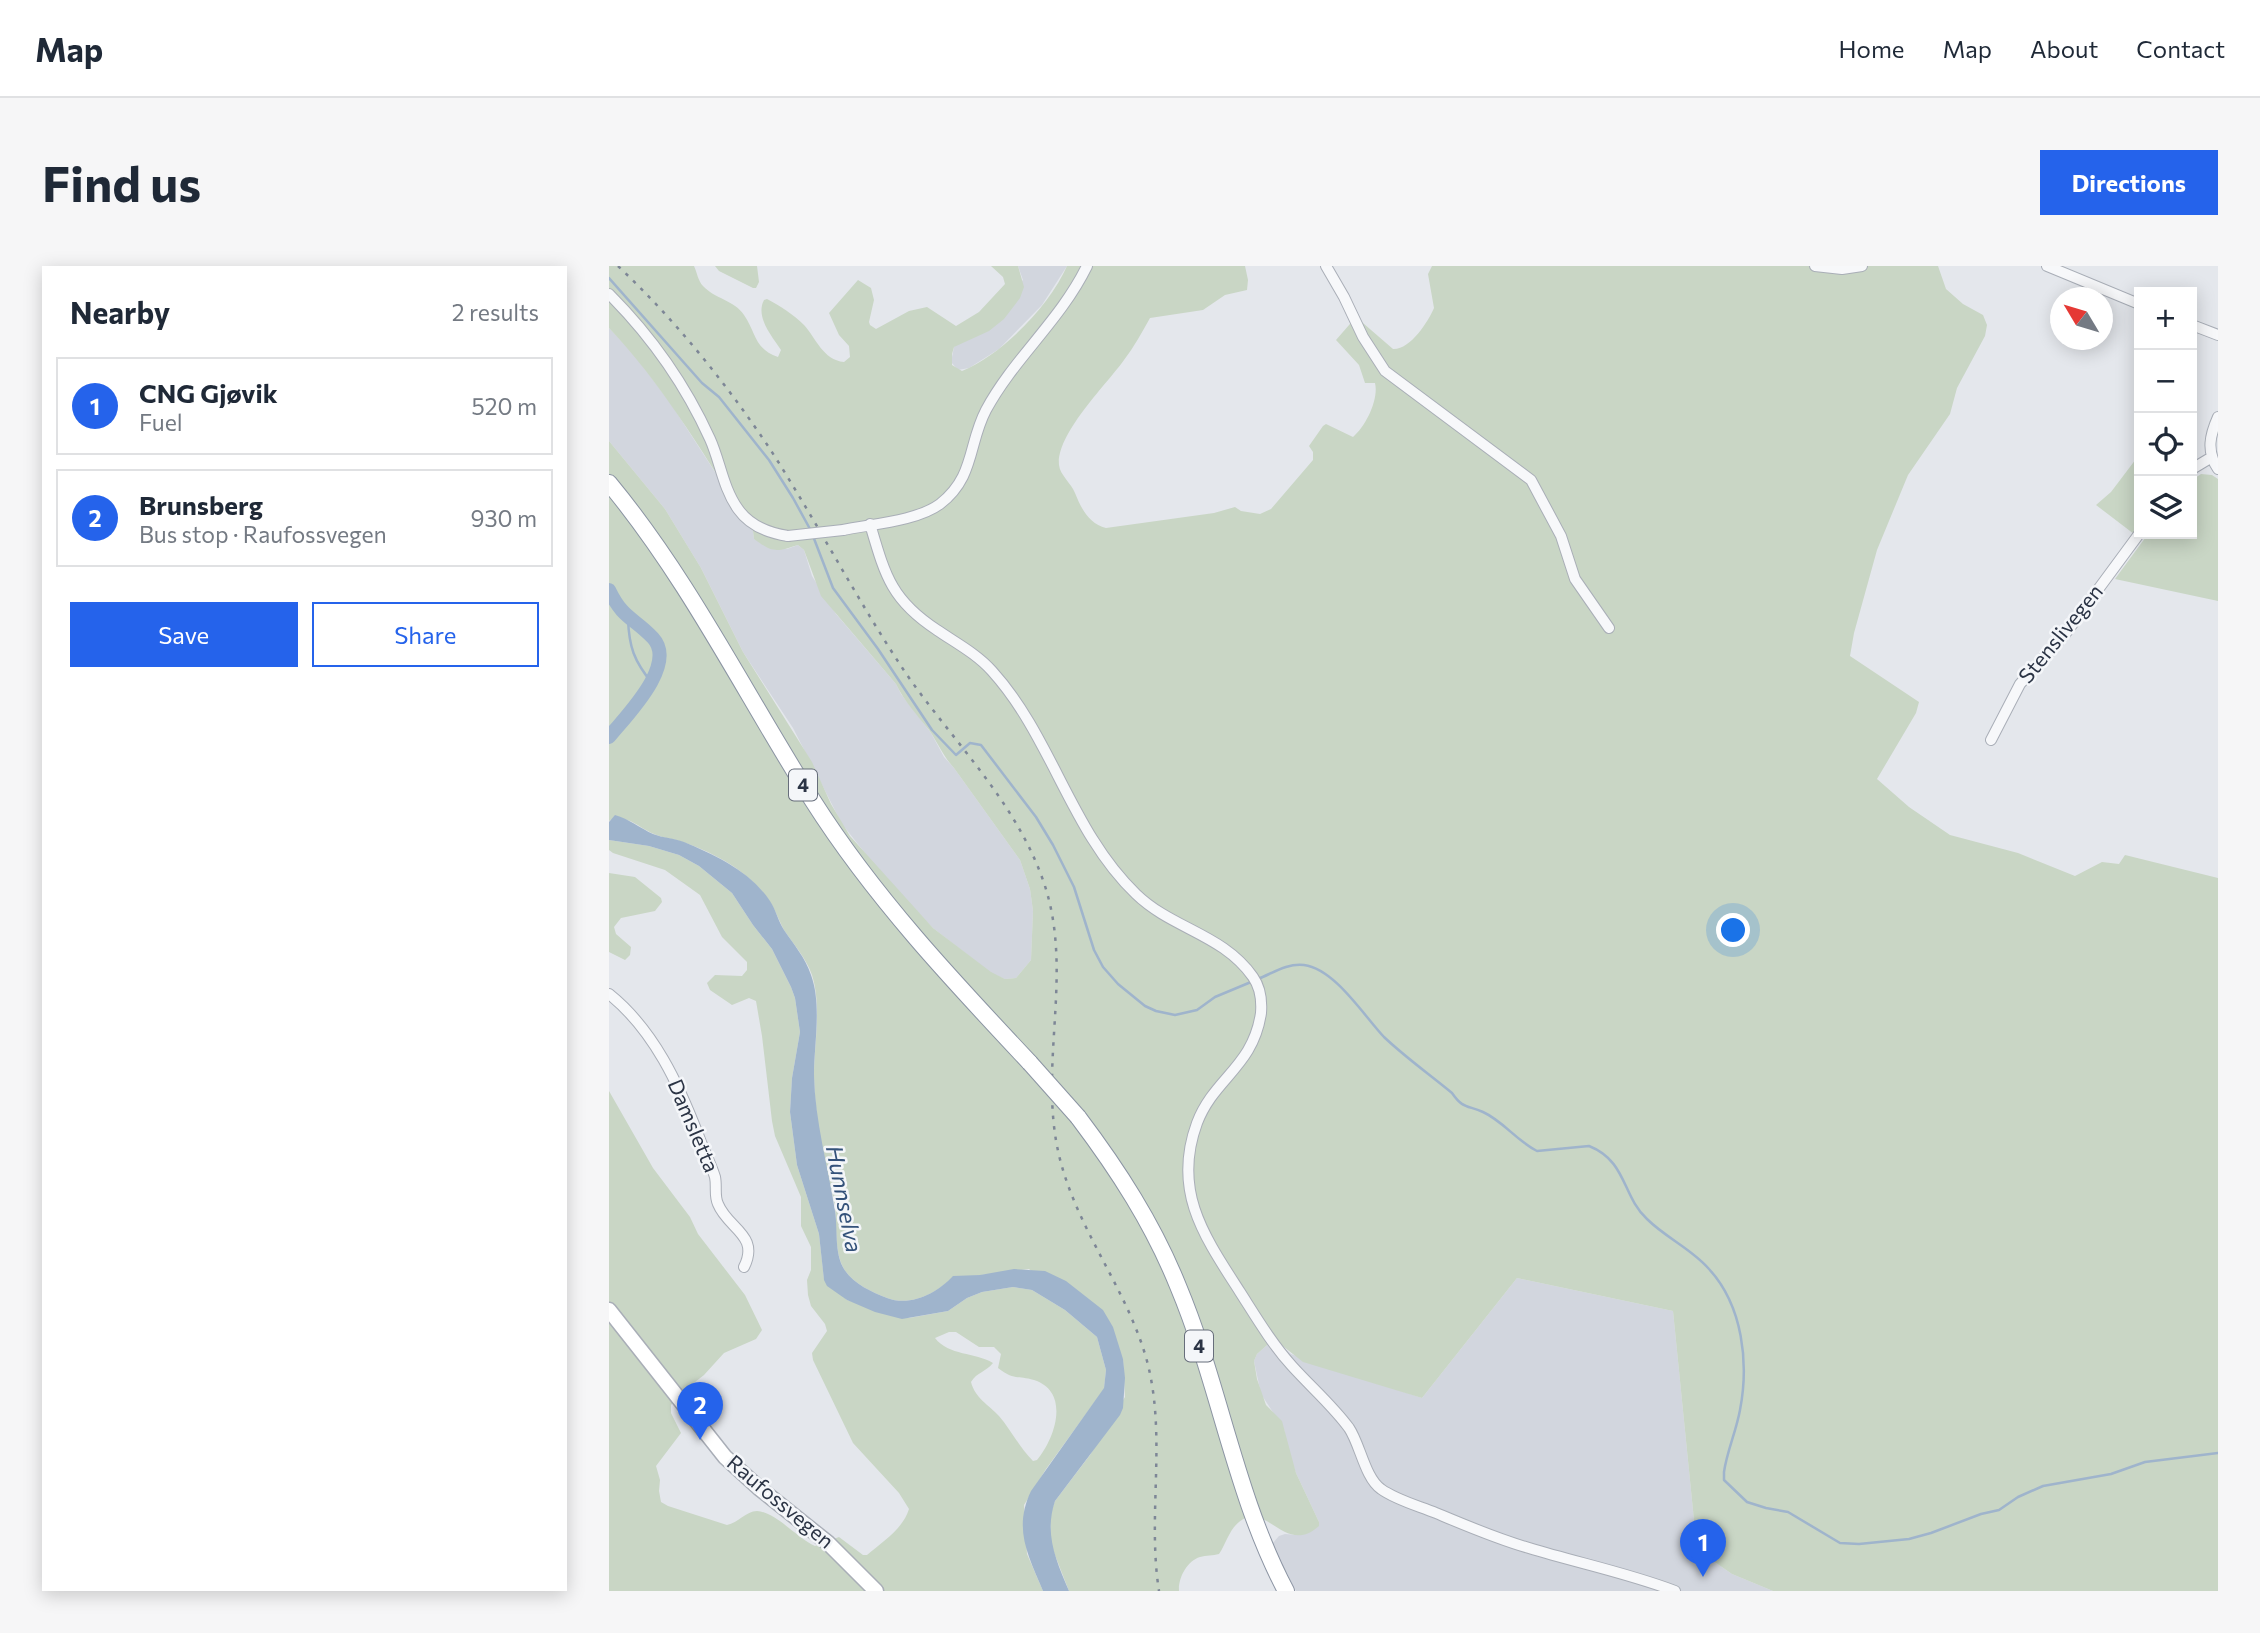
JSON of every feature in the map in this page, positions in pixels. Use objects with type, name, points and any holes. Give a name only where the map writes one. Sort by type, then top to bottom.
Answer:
[{"type":"highway","name":"4","points":[[609,483],[655,540],[681,580],[783,753],[851,857],[929,954],[1116,1169],[1145,1214],[1178,1286],[1251,1511],[1286,1591]]},
{"type":"highway","name":"4","points":[[609,496],[647,543],[680,593],[763,735],[837,853],[908,942],[1029,1069]]},
{"type":"highway","name":"4","points":[[1077,1123],[1143,1227],[1172,1290],[1239,1505],[1276,1591]]},
{"type":"main road","name":"Raufossvegen","points":[[609,1310],[725,1457],[828,1543],[876,1591]]},
{"type":"street","points":[[609,293],[663,357],[689,395],[712,442],[725,482],[738,509],[756,527],[788,536],[843,530],[926,513],[942,502],[958,485],[969,466],[985,412],[998,391],[1058,316],[1087,266]]},
{"type":"street","points":[[1326,266],[1363,337],[1385,371],[1531,480],[1561,536],[1575,579],[1609,628]]},
{"type":"street","points":[[1815,266],[1842,269],[1862,266]]},
{"type":"street","points":[[2050,267],[2134,302]]},
{"type":"street","points":[[2197,327],[2218,335]]},
{"type":"street","points":[[2218,417],[2210,440],[2212,457],[2218,468]]},
{"type":"street","points":[[2197,465],[2212,457]]},
{"type":"street","points":[[870,524],[884,571],[897,596],[911,611],[982,662],[1010,694],[1033,729],[1104,859],[1137,896],[1168,919],[1228,949],[1242,961],[1257,982],[1262,1003],[1258,1033],[1244,1059],[1212,1096],[1199,1119],[1188,1151],[1187,1178],[1193,1204],[1208,1241],[1263,1328],[1289,1363],[1351,1431],[1375,1484],[1398,1497],[1513,1543],[1642,1579],[1675,1591]]},
{"type":"street","name":"Stenslivegen","points":[[1991,740],[2020,684],[2066,633],[2135,539]]},
{"type":"street","name":"Damsletta","points":[[609,994],[647,1034],[666,1063],[686,1103],[715,1179],[717,1203],[749,1247],[749,1257],[744,1267]]},
{"type":"shaded area","points":[[1018,266],[1067,266],[1042,305],[999,349],[969,368],[958,370],[951,362],[954,347],[1023,280]]},
{"type":"shaded area","points":[[609,328],[633,353],[671,404],[753,531],[754,539],[787,549],[798,545],[804,550],[812,576],[836,614],[896,684],[931,733],[944,757],[1020,860],[1030,889],[1033,911],[1031,960],[1016,978],[1005,979],[991,973],[933,928],[880,872],[842,824],[793,728],[743,652],[701,568],[665,509],[609,441]]},
{"type":"shaded area","points":[[1517,1278],[1673,1311],[1697,1550],[1732,1574],[1773,1591],[1296,1591],[1272,1544],[1279,1536],[1297,1535],[1319,1522],[1296,1473],[1284,1429],[1261,1394],[1254,1361],[1257,1354],[1274,1339],[1291,1354],[1422,1398]]},
{"type":"green space","points":[[609,266],[694,266],[703,286],[740,310],[760,345],[770,354],[778,357],[781,350],[763,320],[762,306],[767,299],[800,321],[825,353],[844,362],[850,357],[849,346],[839,335],[829,313],[858,280],[871,288],[874,300],[869,322],[876,329],[909,311],[927,307],[956,326],[979,312],[1005,284],[1003,277],[991,266],[1018,266],[1024,287],[1020,298],[1004,319],[989,331],[954,347],[952,365],[962,371],[993,353],[1023,327],[1049,297],[1067,266],[1245,266],[1247,290],[1225,295],[1203,310],[1150,318],[1128,355],[1084,410],[1066,439],[1060,453],[1061,472],[1086,515],[1106,528],[1214,513],[1235,507],[1241,511],[1260,514],[1271,509],[1313,460],[1313,452],[1309,446],[1323,426],[1326,424],[1353,437],[1370,412],[1375,397],[1375,383],[1365,383],[1359,365],[1336,340],[1356,317],[1393,349],[1406,345],[1423,327],[1434,308],[1428,274],[1432,266],[1938,266],[1946,289],[1963,304],[1983,315],[1987,325],[1985,336],[1957,388],[1950,414],[1908,475],[1877,550],[1850,656],[1919,702],[1916,713],[1877,779],[1909,807],[1950,835],[2018,853],[2075,876],[2102,862],[2119,864],[2125,855],[2218,878],[2218,1591],[1773,1591],[1732,1574],[1697,1550],[1673,1311],[1517,1278],[1422,1398],[1303,1362],[1274,1339],[1257,1354],[1254,1361],[1257,1379],[1266,1405],[1282,1421],[1296,1473],[1319,1526],[1307,1534],[1296,1535],[1258,1517],[1249,1517],[1236,1525],[1219,1554],[1200,1557],[1187,1566],[1179,1591],[1069,1591],[1051,1545],[1050,1515],[1055,1501],[1090,1455],[1125,1397],[1123,1359],[1029,1269],[954,1276],[932,1293],[905,1301],[875,1293],[848,1274],[839,1254],[835,1206],[818,1128],[814,1076],[817,1000],[807,963],[784,930],[770,902],[742,872],[704,851],[657,835],[629,821],[617,819],[609,822],[609,441],[665,509],[701,568],[743,652],[812,762],[831,804],[850,836],[933,928],[991,972],[1005,979],[1016,978],[1031,960],[1033,911],[1030,889],[1020,860],[896,684],[821,596],[804,550],[798,545],[775,550],[754,539],[753,531],[685,426],[649,375],[609,328]]},
{"type":"green space","points":[[715,266],[757,266],[759,282],[756,288],[753,288],[719,271]]},
{"type":"green space","points":[[2134,462],[2134,534],[2096,505],[2111,492]]},
{"type":"green space","points":[[2201,474],[2212,475],[2218,479],[2218,601],[2115,579],[2144,539],[2197,539],[2197,477]]},
{"type":"green space","points":[[609,840],[649,846],[679,855],[699,866],[732,893],[772,949],[795,998],[800,1032],[792,1078],[790,1112],[797,1165],[819,1234],[824,1279],[847,1300],[909,1318],[948,1311],[982,1292],[1013,1287],[1032,1290],[1065,1310],[1097,1337],[1106,1370],[1104,1389],[1046,1469],[1024,1505],[1027,1554],[1043,1591],[609,1591],[609,1091],[653,1168],[690,1217],[698,1234],[745,1295],[762,1330],[756,1339],[724,1353],[671,1405],[671,1413],[681,1433],[656,1466],[661,1502],[727,1525],[757,1511],[772,1516],[815,1546],[839,1537],[863,1555],[867,1555],[891,1535],[902,1523],[909,1509],[899,1493],[853,1443],[813,1360],[812,1353],[827,1331],[811,1306],[808,1295],[811,1247],[801,1226],[801,1197],[775,1136],[756,1001],[749,998],[732,1005],[710,990],[707,983],[715,975],[742,976],[747,970],[747,962],[722,937],[700,895],[665,870],[609,850]],"holes":[[[956,1332],[979,1347],[994,1347],[1001,1354],[998,1368],[1012,1376],[1034,1380],[1045,1386],[1053,1395],[1056,1405],[1054,1429],[1037,1460],[1033,1461],[1028,1456],[999,1416],[973,1388],[973,1379],[993,1363],[947,1348],[935,1338]]]},
{"type":"green space","points":[[609,873],[635,877],[661,898],[662,902],[655,911],[621,918],[614,927],[616,934],[631,947],[630,955],[625,960],[609,952]]},
{"type":"water","points":[[615,815],[653,834],[696,847],[720,858],[742,873],[762,890],[770,901],[782,927],[806,962],[816,999],[814,1075],[817,1110],[835,1211],[839,1255],[848,1274],[875,1293],[905,1301],[931,1293],[953,1276],[1014,1269],[1045,1271],[1066,1281],[1103,1310],[1113,1327],[1123,1359],[1123,1408],[1055,1501],[1052,1513],[1053,1547],[1069,1591],[1043,1591],[1028,1554],[1023,1518],[1031,1491],[1104,1388],[1106,1370],[1097,1337],[1065,1310],[1032,1290],[1013,1287],[982,1292],[948,1311],[902,1319],[875,1312],[847,1300],[827,1286],[819,1234],[797,1165],[790,1112],[792,1078],[800,1032],[791,987],[772,949],[732,893],[699,866],[679,855],[649,846],[609,840],[609,822]]},
{"type":"waterway","points":[[609,278],[702,383],[719,397],[769,460],[810,529]]},
{"type":"waterway","points":[[813,536],[833,588],[932,730],[956,755],[970,743],[981,745],[1036,817],[1074,887],[1094,950],[1103,967],[1118,984],[1145,1006],[1175,1015],[1197,1010],[1215,997],[1251,982]]},
{"type":"waterway","name":"Hunnselva","points":[[609,590],[619,607],[653,638],[659,649],[659,662],[654,676],[637,704],[609,737]]},
{"type":"waterway","points":[[628,619],[634,653],[652,683]]},
{"type":"waterway","points":[[1258,979],[1292,966],[1316,968],[1338,984],[1384,1037],[1462,1104],[1490,1116],[1537,1151],[1589,1146],[1611,1160],[1639,1210],[1654,1226],[1687,1249],[1709,1269],[1720,1284],[1736,1317],[1743,1354],[1743,1392],[1725,1464],[1724,1480],[1747,1502],[1788,1512],[1840,1543],[1909,1539],[1999,1510],[2018,1497],[2043,1486],[2111,1474],[2145,1462],[2218,1453]]},
{"type":"railway","points":[[618,266],[680,331],[753,424],[905,672],[982,773],[1017,825],[1032,853],[1044,883],[1056,945],[1052,1103],[1061,1165],[1071,1194],[1137,1332],[1153,1390],[1156,1418],[1155,1534],[1159,1591]]},
{"type":"place","name":"Brunsberg","points":[[700,1440]]},
{"type":"place","name":"CNG Gjøvik","points":[[1703,1577]]}]
